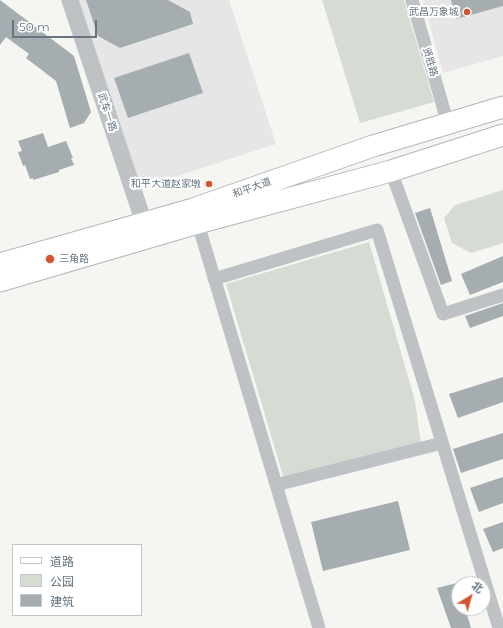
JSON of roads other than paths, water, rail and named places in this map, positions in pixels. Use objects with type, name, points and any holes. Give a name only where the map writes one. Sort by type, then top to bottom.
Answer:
[{"type":"main road","name":"和平大道","points":[[0,282],[195,216],[373,146],[503,107]]},
{"type":"main road","name":"和平大道","points":[[0,264],[144,223],[195,216],[391,171],[503,136]]},
{"type":"street","name":"武车一路","points":[[70,0],[144,223]]},
{"type":"street","name":"贤胜路","points":[[412,0],[448,124]]},
{"type":"street","points":[[391,171],[443,314],[503,295]]},
{"type":"street","points":[[195,216],[319,628]]},
{"type":"street","points":[[214,279],[377,230],[498,628]]},
{"type":"street","points":[[276,485],[442,443]]},
{"type":"place","name":"武昌万象城","points":[[467,12]]},
{"type":"place","name":"和平大道赵家墩","points":[[209,184]]},
{"type":"place","name":"三角路","points":[[50,259]]}]
